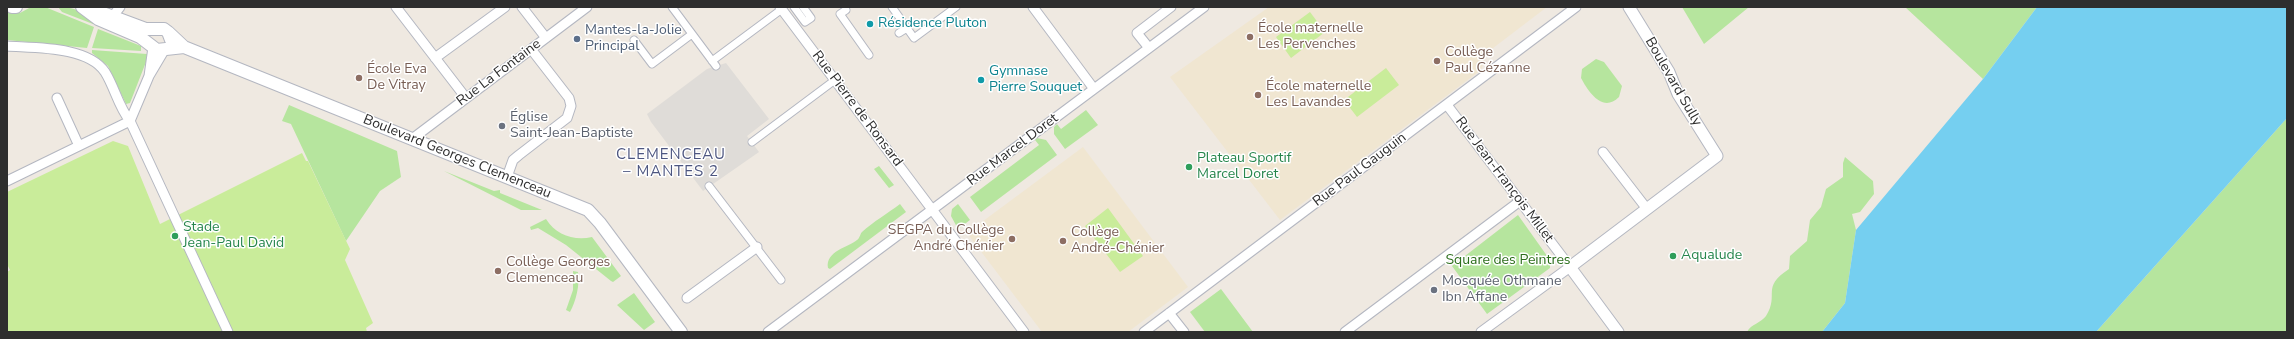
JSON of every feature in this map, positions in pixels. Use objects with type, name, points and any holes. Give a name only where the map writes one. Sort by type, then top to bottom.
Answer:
[{"type":"main road","points":[[82,7],[98,19],[158,47],[170,43],[163,31]]},
{"type":"main road","points":[[87,7],[116,12],[146,29],[163,31]]},
{"type":"main road","points":[[158,47],[150,36],[163,31]]},
{"type":"main road","name":"Boulevard Georges Clemenceau","points":[[163,31],[184,47],[588,210],[600,222],[681,332]]},
{"type":"main road","name":"Boulevard Georges Clemenceau","points":[[158,47],[184,47]]},
{"type":"street","points":[[396,7],[466,98]]},
{"type":"street","points":[[435,58],[505,7]]},
{"type":"street","points":[[522,7],[546,38]]},
{"type":"street","name":"Rue La Fontaine","points":[[412,139],[587,7]]},
{"type":"street","points":[[672,7],[714,64],[781,8]]},
{"type":"street","points":[[794,7],[805,22],[811,18],[803,7]]},
{"type":"street","points":[[892,7],[914,38],[956,7]]},
{"type":"street","points":[[1033,7],[1094,89]]},
{"type":"street","points":[[1149,48],[1137,33],[1171,7]]},
{"type":"street","name":"Rue Marcel Doret","points":[[768,332],[1204,7]]},
{"type":"street","name":"Rue Paul Gauguin","points":[[1144,332],[1576,7]]},
{"type":"street","name":"Boulevard Sully","points":[[1629,7],[1669,72],[1678,94],[1717,156],[1647,209]]},
{"type":"street","name":"Rue Pierre de Ronsard","points":[[781,8],[1024,332]]},
{"type":"street","points":[[846,10],[840,14],[869,55]]},
{"type":"street","points":[[899,33],[907,28]]},
{"type":"street","points":[[634,40],[652,64],[692,34]]},
{"type":"street","points":[[7,46],[82,54],[98,62],[105,73],[122,111],[130,121],[228,332]]},
{"type":"street","points":[[8,179],[130,121],[149,76],[158,47]]},
{"type":"street","points":[[507,177],[516,157],[567,118],[570,113],[569,98],[531,49]]},
{"type":"street","points":[[752,142],[835,80]]},
{"type":"street","points":[[57,98],[79,146]]},
{"type":"street","name":"Rue Jean-François Millet","points":[[1447,105],[1618,332]]},
{"type":"street","points":[[1481,332],[1647,209],[1603,152]]},
{"type":"street","points":[[709,186],[781,280]]},
{"type":"street","points":[[1344,332],[1520,201]]},
{"type":"street","points":[[687,298],[756,248]]},
{"type":"street","points":[[1169,313],[1184,332]]},
{"type":"shaded area","points":[[1269,7],[1547,7],[1484,55],[1485,58],[1481,70],[1280,220],[1170,77]]},
{"type":"shaded area","points":[[726,63],[769,119],[747,136],[759,152],[703,191],[651,122],[647,114],[707,69]]},
{"type":"shaded area","name":"Collège André-Chénier","points":[[1083,147],[1188,287],[1128,332],[1042,332],[967,233]]},
{"type":"green space","points":[[31,7],[45,7],[94,27],[87,48],[7,40],[7,13],[20,13]]},
{"type":"green space","points":[[58,7],[69,8],[82,12],[94,20],[93,24],[62,12]]},
{"type":"green space","points":[[1682,7],[1749,7],[1704,44]]},
{"type":"green space","points":[[1905,7],[2037,7],[1983,79]]},
{"type":"green space","points":[[1310,12],[1325,32],[1291,58],[1276,37]]},
{"type":"green space","points":[[98,29],[141,46],[141,51],[92,48]]},
{"type":"green space","points":[[92,50],[147,54],[146,62],[130,103],[126,104],[108,66],[92,53]]},
{"type":"green space","points":[[1596,59],[1604,62],[1622,86],[1619,97],[1607,103],[1602,102],[1592,95],[1581,78],[1582,69]]},
{"type":"green space","points":[[1386,68],[1399,85],[1357,117],[1344,100]]},
{"type":"green space","points":[[289,105],[397,151],[401,177],[380,191],[346,241],[291,124],[282,121]]},
{"type":"green space","points":[[1086,110],[1098,125],[1065,149],[1054,134],[1054,127],[1057,124],[1061,129]]},
{"type":"green space","points":[[2287,118],[2287,332],[2096,332]]},
{"type":"green space","points":[[1037,138],[1046,140],[1057,155],[981,212],[970,197],[1039,145],[1035,140]]},
{"type":"green space","name":"Stade Jean-Paul David","points":[[113,141],[128,146],[160,224],[302,153],[306,161],[308,161],[350,249],[345,260],[373,323],[366,328],[367,332],[7,332],[7,272],[10,270],[7,264],[7,192]]},
{"type":"green space","points":[[1845,157],[1873,181],[1874,194],[1860,212],[1852,214],[1856,230],[1845,303],[1822,332],[1747,332],[1751,327],[1766,316],[1770,308],[1775,281],[1789,269],[1790,256],[1807,241],[1810,220],[1821,207],[1826,189],[1843,177],[1843,163]]},
{"type":"green space","points":[[879,166],[894,185],[889,188],[874,169]]},
{"type":"green space","points":[[444,171],[494,191],[500,190],[500,193],[542,210],[521,210]]},
{"type":"green space","points":[[900,204],[906,212],[830,269],[828,268],[830,257],[838,250],[857,240],[866,228]]},
{"type":"green space","points":[[958,204],[970,220],[958,229],[951,216],[952,209]]},
{"type":"green space","points":[[1108,208],[1143,256],[1120,272],[1085,226]]},
{"type":"green space","name":"Square des Peintres","points":[[1518,215],[1550,260],[1550,268],[1487,314],[1452,266]]},
{"type":"green space","points":[[546,219],[550,225],[566,236],[579,238],[592,237],[621,276],[613,282],[611,281],[566,245],[538,228],[531,230],[530,227]]},
{"type":"green space","points":[[573,271],[578,272],[578,287],[576,298],[570,312],[566,310],[573,290]]},
{"type":"green space","points":[[1221,289],[1253,332],[1205,332],[1190,312]]},
{"type":"green space","points":[[634,293],[655,322],[644,330],[617,305]]},
{"type":"water","points":[[2037,7],[2287,7],[2287,118],[2096,332],[1822,332],[1845,303],[1856,230],[1983,79]]},
{"type":"place","name":"Résidence Pluton","points":[[870,24]]},
{"type":"place","name":"École maternelle Les Pervenches","points":[[1250,37]]},
{"type":"place","name":"Mantes-la-Jolie Principal","points":[[577,39]]},
{"type":"place","name":"Collège Paul Cézanne","points":[[1437,61]]},
{"type":"place","name":"École Eva De Vitray","points":[[359,78]]},
{"type":"place","name":"Gymnase Pierre Souquet","points":[[981,80]]},
{"type":"place","name":"École maternelle Les Lavandes","points":[[1258,95]]},
{"type":"place","name":"Église Saint-Jean-Baptiste","points":[[502,126]]},
{"type":"place","name":"Plateau Sportif Marcel Doret","points":[[1189,167]]},
{"type":"place","name":"Stade Jean-Paul David","points":[[175,236]]},
{"type":"place","name":"SEGPA du Collège André Chénier","points":[[1012,239]]},
{"type":"place","name":"Collège André-Chénier","points":[[1063,241]]},
{"type":"place","name":"Aqualude","points":[[1673,256]]},
{"type":"place","name":"Collège Georges Clemenceau","points":[[498,271]]},
{"type":"place","name":"Mosquée Othmane Ibn Affane","points":[[1434,290]]},
{"type":"district","name":"CLEMENCEAU – MANTES 2","points":[[671,164]]}]
